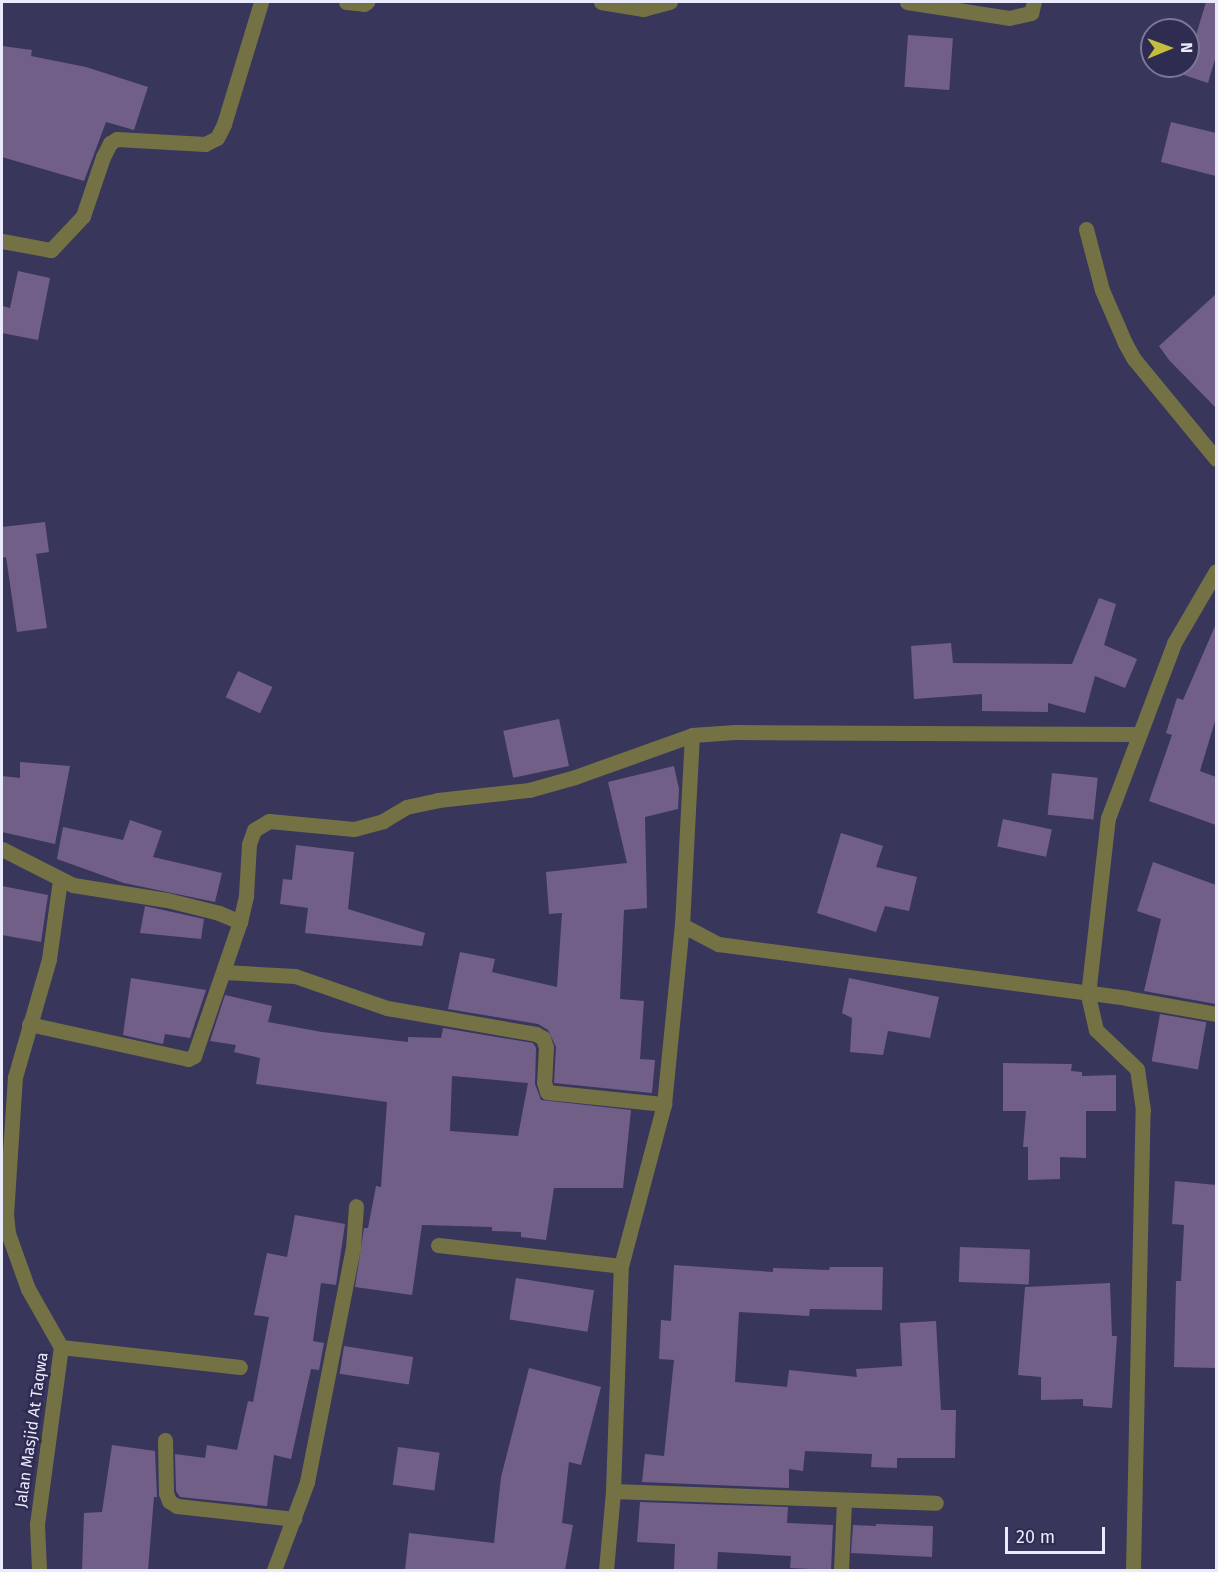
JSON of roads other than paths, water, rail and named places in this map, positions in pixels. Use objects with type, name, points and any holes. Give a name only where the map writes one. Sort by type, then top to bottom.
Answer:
[{"type":"street","points":[[2,241],[51,250],[83,216],[103,157],[110,143],[117,139],[205,144],[217,138],[224,124],[261,2]]},
{"type":"street","points":[[346,2],[364,4],[367,2]]},
{"type":"street","points":[[601,2],[643,9],[670,2]]},
{"type":"street","points":[[907,2],[1009,18],[1031,13],[1034,2]]},
{"type":"street","points":[[1086,229],[1102,290],[1125,344],[1134,359],[1216,459]]},
{"type":"street","points":[[1133,1570],[1143,1110],[1137,1069],[1096,1030],[1088,995],[1108,818],[1174,644],[1216,571]]},
{"type":"street","points":[[28,1024],[188,1059],[194,1056],[240,922],[246,895],[249,844],[254,830],[261,823],[269,821],[354,829],[383,821],[406,807],[438,800],[529,790],[575,777],[692,735],[735,732],[1138,734]]},
{"type":"street","points":[[606,1570],[613,1491],[621,1266],[664,1104],[681,925],[692,735]]},
{"type":"street","points":[[2,849],[60,880],[167,900],[219,913],[240,922]]},
{"type":"street","name":"Jalan Masjid At Taqwa","points":[[39,1570],[37,1524],[61,1347],[28,1290],[8,1233],[6,1215],[15,1077],[28,1024],[49,959],[60,880]]},
{"type":"street","points":[[681,925],[718,944],[1088,995],[1126,998],[1216,1014]]},
{"type":"street","points":[[224,972],[295,976],[387,1008],[536,1034],[543,1038],[546,1047],[544,1082],[547,1092],[664,1104]]},
{"type":"street","points":[[274,1570],[307,1482],[353,1248],[356,1206]]},
{"type":"street","points":[[438,1245],[621,1266]]},
{"type":"street","points":[[61,1347],[240,1367]]},
{"type":"street","points":[[165,1440],[166,1493],[169,1501],[177,1506],[294,1519]]},
{"type":"street","points":[[613,1491],[936,1503]]},
{"type":"street","points":[[841,1570],[844,1501]]}]
